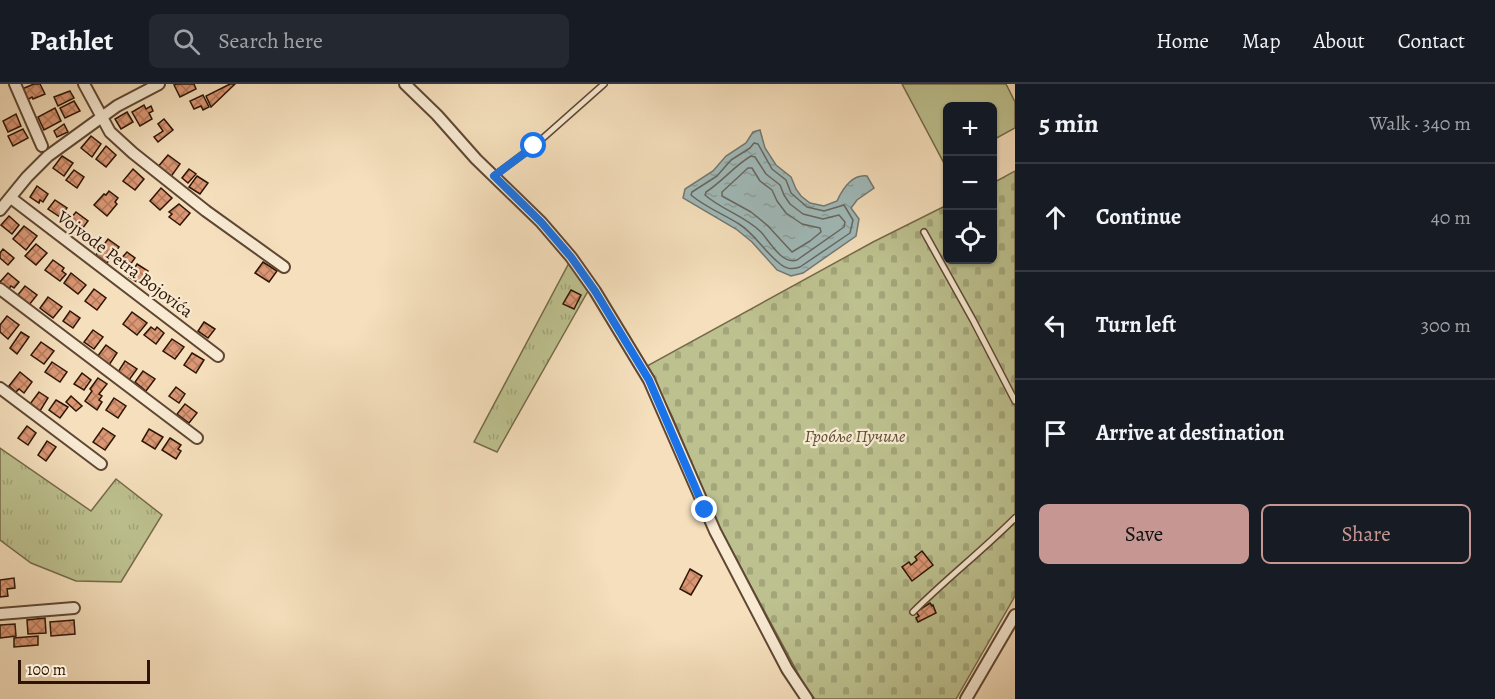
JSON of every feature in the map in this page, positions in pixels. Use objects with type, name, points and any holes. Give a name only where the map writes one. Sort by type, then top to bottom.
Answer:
[{"type":"street","points":[[15,84],[42,146]]},
{"type":"street","points":[[84,84],[110,132],[206,211],[284,267]]},
{"type":"street","points":[[0,210],[48,156],[117,106],[159,84]]},
{"type":"street","points":[[405,84],[541,222],[571,257],[595,291],[649,380],[710,521],[787,669],[807,699]]},
{"type":"street","name":"Vojvode Petra Bojovića","points":[[11,198],[218,356]]},
{"type":"street","points":[[0,290],[197,438]]},
{"type":"street","points":[[0,388],[101,464]]},
{"type":"street","points":[[0,614],[74,608]]},
{"type":"street","points":[[966,699],[1014,617]]},
{"type":"lane","points":[[494,176],[534,146],[604,84]]},
{"type":"lane","points":[[924,232],[1015,401]]},
{"type":"lane","points":[[913,612],[940,585],[983,550],[1015,518]]},
{"type":"green space","points":[[902,84],[1006,84],[1015,102],[1015,128],[997,138],[997,102],[943,102],[943,161]]},
{"type":"green space","name":"Гробље Пучиле","points":[[1015,171],[1015,596],[956,699],[815,699],[807,690],[718,525],[672,416],[647,366],[873,242],[943,207],[943,264],[997,264],[997,181]]},
{"type":"green space","points":[[569,263],[588,291],[497,452],[474,442]]},
{"type":"green space","points":[[0,448],[91,511],[116,479],[162,515],[121,582],[76,581],[31,563],[0,540]]},
{"type":"water","points":[[760,130],[765,148],[776,165],[791,177],[801,196],[810,203],[824,206],[837,201],[842,191],[857,177],[867,176],[874,188],[857,200],[851,208],[859,219],[856,236],[803,273],[791,276],[777,270],[752,242],[736,229],[683,198],[685,189],[713,171],[726,156],[746,143],[753,132]]},
{"type":"building","points":[[40,84],[45,94],[27,100],[22,89]]},
{"type":"building","points":[[194,84],[196,89],[180,97],[174,85]]},
{"type":"building","points":[[230,84],[235,84],[211,107],[206,96]]},
{"type":"building","points":[[70,91],[74,98],[58,106],[54,97]]},
{"type":"building","points":[[203,95],[209,107],[203,110],[201,106],[194,109],[190,101]]},
{"type":"building","points":[[74,101],[80,111],[65,118],[60,108]]},
{"type":"building","points":[[144,105],[146,109],[151,106],[153,111],[149,113],[152,119],[140,126],[132,112]]},
{"type":"building","points":[[55,108],[61,121],[44,130],[38,117]]},
{"type":"building","points":[[127,112],[133,122],[121,129],[115,119]]},
{"type":"building","points":[[16,114],[21,126],[8,132],[3,121]]},
{"type":"building","points":[[164,119],[173,130],[158,142],[154,137],[163,131],[158,124]]},
{"type":"building","points":[[64,124],[68,132],[57,137],[54,131]]},
{"type":"building","points":[[23,129],[28,138],[13,146],[8,136]]},
{"type":"building","points":[[91,136],[101,144],[92,157],[81,148]]},
{"type":"building","points":[[106,146],[116,155],[106,167],[96,159]]},
{"type":"building","points":[[168,155],[180,164],[170,178],[157,168]]},
{"type":"building","points":[[62,156],[73,163],[64,176],[53,168]]},
{"type":"building","points":[[133,169],[144,179],[135,190],[123,181]]},
{"type":"building","points":[[189,169],[196,174],[188,183],[182,178]]},
{"type":"building","points":[[74,170],[84,177],[77,188],[66,180]]},
{"type":"building","points":[[197,176],[208,183],[200,194],[189,187]]},
{"type":"building","points":[[37,186],[48,194],[43,202],[40,200],[39,203],[30,197]]},
{"type":"building","points":[[161,188],[172,198],[160,210],[150,201]]},
{"type":"building","points":[[109,191],[118,198],[115,202],[117,204],[107,216],[94,205]]},
{"type":"building","points":[[55,200],[67,208],[60,217],[48,209]]},
{"type":"building","points":[[179,204],[190,213],[180,225],[169,217],[172,214],[169,212]]},
{"type":"building","points":[[76,212],[88,221],[82,229],[78,227],[75,231],[66,224]]},
{"type":"building","points":[[9,216],[19,225],[12,234],[1,225]]},
{"type":"building","points":[[24,226],[37,236],[26,250],[13,239]]},
{"type":"building","points":[[108,239],[119,247],[107,263],[96,255]]},
{"type":"building","points":[[36,244],[47,253],[36,265],[25,256]]},
{"type":"building","points":[[3,249],[14,258],[8,265],[0,258]]},
{"type":"building","points":[[127,252],[135,258],[127,269],[118,262]]},
{"type":"building","points":[[53,260],[64,268],[62,271],[66,274],[60,281],[45,270]]},
{"type":"building","points":[[263,262],[277,271],[269,282],[255,273]]},
{"type":"building","points":[[137,264],[148,271],[140,284],[129,277]]},
{"type":"building","points":[[8,273],[19,282],[7,291],[0,286],[0,282]]},
{"type":"building","points":[[71,273],[86,285],[78,294],[64,283]]},
{"type":"building","points":[[25,286],[37,295],[29,305],[17,296]]},
{"type":"building","points":[[94,289],[106,298],[97,310],[85,301]]},
{"type":"building","points":[[571,290],[581,295],[574,309],[563,304]]},
{"type":"building","points":[[48,297],[62,307],[53,318],[40,308]]},
{"type":"building","points":[[70,311],[80,318],[73,328],[63,321]]},
{"type":"building","points":[[132,312],[147,323],[137,335],[123,324]]},
{"type":"building","points":[[7,316],[19,325],[8,339],[0,332],[0,325]]},
{"type":"building","points":[[204,322],[215,329],[208,338],[198,331]]},
{"type":"building","points":[[151,327],[155,330],[157,327],[164,333],[156,344],[144,335]]},
{"type":"building","points":[[93,330],[103,337],[94,349],[84,342]]},
{"type":"building","points":[[21,332],[29,337],[17,354],[10,348]]},
{"type":"building","points":[[172,339],[184,347],[175,359],[163,351]]},
{"type":"building","points":[[41,342],[54,351],[44,364],[31,355]]},
{"type":"building","points":[[106,345],[117,353],[109,365],[97,357]]},
{"type":"building","points":[[192,353],[204,360],[196,373],[184,365]]},
{"type":"building","points":[[125,361],[137,369],[129,380],[118,372]]},
{"type":"building","points":[[52,362],[67,372],[60,382],[45,372]]},
{"type":"building","points":[[143,371],[155,379],[146,391],[135,382]]},
{"type":"building","points":[[20,372],[32,382],[24,393],[19,389],[16,392],[9,386]]},
{"type":"building","points":[[82,373],[91,380],[84,390],[74,384]]},
{"type":"building","points":[[98,378],[107,384],[99,394],[102,396],[99,400],[102,402],[97,410],[85,401]]},
{"type":"building","points":[[176,387],[185,394],[179,403],[169,396]]},
{"type":"building","points":[[39,392],[48,398],[40,411],[30,404]]},
{"type":"building","points":[[71,396],[82,406],[76,411],[66,402]]},
{"type":"building","points":[[114,398],[126,406],[118,418],[106,410]]},
{"type":"building","points":[[56,400],[68,407],[60,418],[49,410]]},
{"type":"building","points":[[185,404],[197,413],[189,423],[177,414]]},
{"type":"building","points":[[27,426],[36,433],[28,445],[18,438]]},
{"type":"building","points":[[103,428],[115,436],[105,450],[93,442]]},
{"type":"building","points":[[149,429],[163,437],[155,449],[142,441]]},
{"type":"building","points":[[170,438],[181,445],[178,449],[181,451],[176,459],[162,450]]},
{"type":"building","points":[[47,441],[56,447],[46,461],[38,455]]},
{"type":"building","points":[[922,551],[933,565],[912,581],[902,567],[909,562],[911,565]]},
{"type":"building","points":[[690,569],[702,576],[691,595],[680,589]]},
{"type":"building","points":[[14,578],[15,588],[7,589],[8,596],[0,597],[0,580]]},
{"type":"building","points":[[930,603],[936,613],[918,622],[916,618],[919,616],[916,612]]},
{"type":"building","points":[[45,618],[46,633],[28,634],[27,620]]},
{"type":"building","points":[[74,620],[75,634],[51,636],[50,622]]},
{"type":"building","points":[[15,624],[16,636],[0,638],[0,625]]},
{"type":"building","points":[[38,636],[38,645],[14,647],[14,638]]},
{"type":"route","points":[[534,146],[494,176],[541,222],[571,257],[595,291],[649,380],[705,510]]}]
